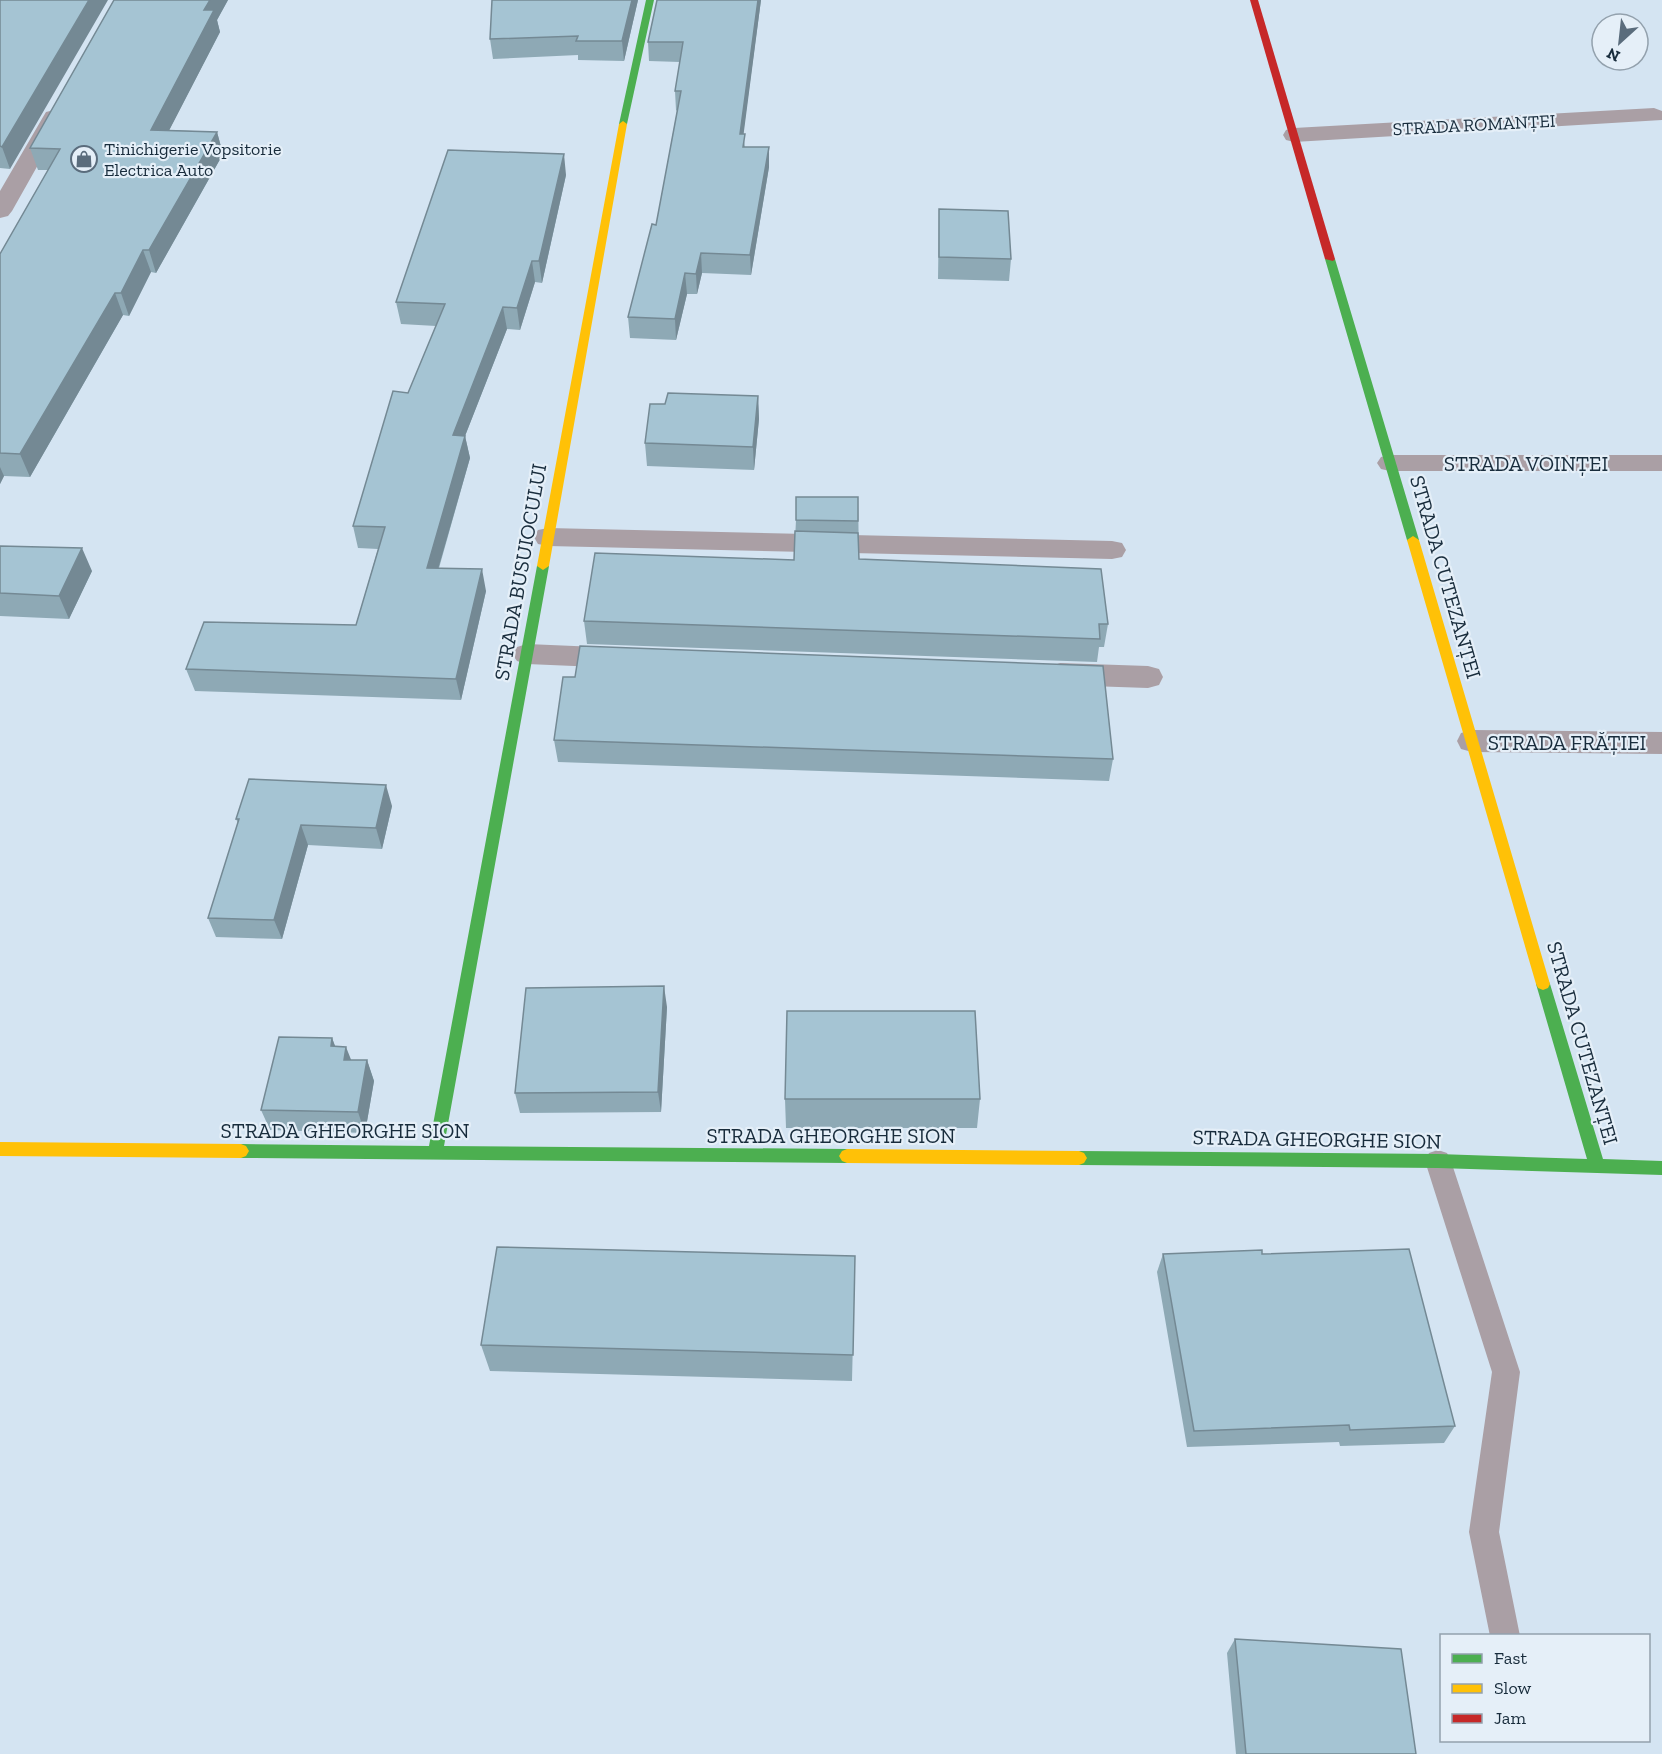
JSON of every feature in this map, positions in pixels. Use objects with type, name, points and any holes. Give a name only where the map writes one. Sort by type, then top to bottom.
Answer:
[{"type":"street","name":"STRADA BUSUIOCULUI","points":[[435,1152],[615,158],[650,0]]},
{"type":"street","name":"STRADA CUTEZANȚEI","points":[[1254,0],[1597,1166]]},
{"type":"street","points":[[0,211],[64,101]]},
{"type":"street","name":"STRADA ROMANȚEI","points":[[1294,135],[1654,115]]},
{"type":"street","name":"STRADA VOINȚEI","points":[[1390,463],[1662,462]]},
{"type":"street","points":[[548,537],[1112,550]]},
{"type":"street","points":[[527,654],[646,658]]},
{"type":"street","points":[[1029,673],[1148,677]]},
{"type":"street","name":"STRADA FRĂȚIEI","points":[[1472,741],[1662,743]]},
{"type":"street","name":"STRADA GHEORGHE SION","points":[[0,1149],[1438,1161],[1662,1168]]},
{"type":"lane","points":[[1438,1161],[1506,1372],[1484,1532],[1505,1634]]},
{"type":"building","points":[[0,0],[89,0],[2,147],[0,146]]},
{"type":"building","points":[[114,0],[210,0],[204,10],[214,10],[151,130],[217,132],[149,250],[143,250],[121,293],[115,293],[20,454],[0,453],[0,254],[60,149],[30,148]]},
{"type":"building","points":[[492,0],[632,0],[622,41],[576,41],[578,36],[490,39]]},
{"type":"building","points":[[657,0],[758,0],[740,134],[745,134],[743,147],[769,147],[750,255],[701,253],[696,274],[685,273],[675,319],[628,317],[652,224],[656,225],[681,91],[675,91],[683,42],[648,42]]},
{"type":"building","points":[[448,150],[564,154],[539,261],[532,261],[517,308],[503,307],[453,435],[465,436],[427,568],[482,569],[456,679],[186,669],[204,622],[356,625],[385,527],[353,526],[393,391],[408,393],[445,304],[396,302]]},
{"type":"building","points":[[939,209],[1008,211],[1011,259],[939,257]]},
{"type":"building","points":[[668,393],[758,396],[753,447],[645,443],[650,404],[665,404]]},
{"type":"building","points":[[796,497],[858,497],[858,521],[796,520]]},
{"type":"building","points":[[795,531],[858,533],[859,559],[1101,569],[1108,624],[1099,624],[1100,639],[584,621],[595,553],[794,560]]},
{"type":"building","points":[[0,546],[82,548],[59,596],[0,593]]},
{"type":"building","points":[[580,646],[1103,666],[1113,759],[554,740],[563,677],[575,677]]},
{"type":"building","points":[[249,779],[386,785],[376,828],[301,825],[274,920],[208,918],[239,819],[236,819]]},
{"type":"building","points":[[664,986],[658,1092],[515,1093],[526,988]]},
{"type":"building","points":[[787,1011],[975,1011],[980,1099],[785,1099]]},
{"type":"building","points":[[279,1037],[332,1038],[331,1046],[346,1047],[344,1060],[367,1060],[358,1112],[261,1110]]},
{"type":"building","points":[[497,1247],[855,1256],[853,1355],[481,1345]]},
{"type":"building","points":[[1409,1249],[1455,1426],[1350,1430],[1349,1425],[1194,1431],[1163,1254],[1262,1250],[1262,1254]]},
{"type":"building","points":[[1235,1639],[1401,1649],[1416,1754],[1246,1754]]},
{"type":"traffic: fast","points":[[623,124],[650,0]]},
{"type":"traffic: fast","points":[[1330,259],[1413,540]]},
{"type":"traffic: fast","points":[[435,1152],[543,566]]},
{"type":"traffic: fast","points":[[1543,984],[1597,1166]]},
{"type":"traffic: fast","points":[[241,1151],[847,1156]]},
{"type":"traffic: fast","points":[[1079,1158],[1438,1161],[1662,1168]]},
{"type":"traffic: slow","points":[[543,566],[623,124]]},
{"type":"traffic: slow","points":[[1413,540],[1543,984]]},
{"type":"traffic: slow","points":[[0,1149],[241,1151]]},
{"type":"traffic: slow","points":[[847,1156],[1079,1158]]},
{"type":"traffic: jam","points":[[1254,0],[1330,259]]},
{"type":"place","name":"Tinichigerie Vopsitorie Electrica Auto","points":[[84,159]]}]
